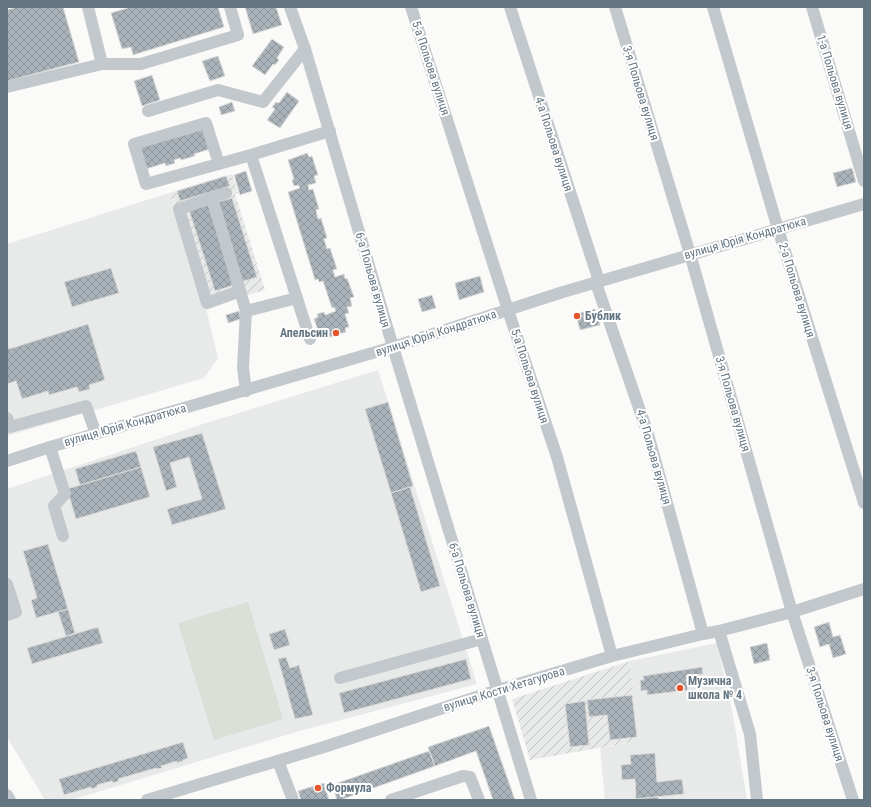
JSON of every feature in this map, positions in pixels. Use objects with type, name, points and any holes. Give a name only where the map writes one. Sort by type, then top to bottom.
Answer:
[{"type":"street","points":[[88,7],[102,64]]},
{"type":"street","points":[[7,87],[102,64],[141,64],[238,35],[230,7]]},
{"type":"street","name":"6-а Польова вулиця","points":[[290,7],[305,49],[330,131],[393,347],[531,800]]},
{"type":"street","name":"5-а Польова вулиця","points":[[411,7],[508,310],[557,457],[612,656]]},
{"type":"street","name":"4-а Польова вулиця","points":[[510,7],[648,434],[703,634]]},
{"type":"street","name":"3-я Польова вулиця","points":[[615,7],[690,254],[792,612],[853,800]]},
{"type":"street","name":"2-а Польова вулиця","points":[[713,7],[778,229],[864,503]]},
{"type":"street","name":"1-а Польова вулиця","points":[[812,7],[864,181]]},
{"type":"street","points":[[148,111],[218,90],[264,102],[305,49]]},
{"type":"street","points":[[219,164],[206,123],[134,144],[146,184],[219,164],[251,155],[330,131]]},
{"type":"street","points":[[251,155],[310,339]]},
{"type":"street","points":[[226,193],[179,209],[207,303],[240,291]]},
{"type":"street","points":[[212,198],[246,311],[243,368],[246,391]]},
{"type":"street","name":"вулиця Юрія Кондратюка","points":[[7,461],[50,447],[393,347],[690,254],[864,204]]},
{"type":"street","points":[[246,311],[297,298]]},
{"type":"street","points":[[7,418],[10,427],[86,406],[96,434]]},
{"type":"street","points":[[50,447],[65,494],[54,506],[63,536]]},
{"type":"street","points":[[7,584],[16,612],[7,615]]},
{"type":"street","name":"вулиця Кости Хетагурова","points":[[147,800],[278,761],[498,690],[612,656],[720,631],[792,612],[864,589]]},
{"type":"street","points":[[720,631],[750,734],[757,800]]},
{"type":"street","points":[[340,678],[482,639]]},
{"type":"street","points":[[278,761],[293,800]]},
{"type":"street","points":[[391,800],[463,776],[470,777],[478,800]]},
{"type":"street","points":[[7,795],[10,800]]},
{"type":"shaded area","points":[[232,174],[238,193],[235,194],[265,290],[206,308],[169,193]]},
{"type":"shaded area","points":[[169,193],[206,308],[218,358],[204,378],[7,436],[7,244]]},
{"type":"shaded area","points":[[378,370],[477,684],[296,732],[71,800],[45,800],[7,737],[7,489],[203,424]]},
{"type":"shaded area","points":[[248,602],[283,719],[214,740],[178,623]]},
{"type":"shaded area","points":[[717,643],[733,715],[747,800],[605,800],[600,748],[638,741],[630,661]]},
{"type":"shaded area","points":[[630,661],[638,741],[530,760],[512,699]]},
{"type":"building","points":[[17,7],[63,7],[79,62],[7,81],[7,10]]},
{"type":"building","points":[[131,7],[218,7],[224,27],[133,55],[131,47],[122,49],[111,13]]},
{"type":"building","points":[[245,7],[276,7],[282,25],[253,34]]},
{"type":"building","points":[[272,39],[284,47],[277,58],[279,60],[275,65],[273,64],[265,75],[252,66]]},
{"type":"building","points":[[218,56],[225,76],[210,81],[202,61]]},
{"type":"building","points":[[152,75],[160,100],[142,106],[134,81]]},
{"type":"building","points":[[287,92],[299,101],[280,128],[267,120],[275,109],[272,107],[276,102],[279,103]]},
{"type":"building","points":[[232,102],[235,111],[221,115],[219,107]]},
{"type":"building","points":[[203,127],[210,149],[194,154],[195,156],[181,160],[180,158],[174,160],[175,163],[166,166],[165,163],[146,169],[139,148]]},
{"type":"building","points":[[307,153],[309,157],[312,156],[318,175],[314,176],[316,183],[308,185],[309,190],[313,189],[319,209],[316,210],[318,219],[321,218],[327,238],[324,239],[327,249],[330,248],[337,269],[333,270],[335,277],[344,274],[354,297],[350,298],[352,306],[347,307],[349,313],[345,314],[349,327],[345,328],[346,332],[327,338],[326,334],[320,336],[314,319],[318,317],[317,314],[324,312],[325,315],[336,311],[334,307],[332,308],[323,281],[319,282],[318,279],[315,280],[288,192],[300,188],[298,185],[294,186],[292,180],[294,179],[288,160]]},
{"type":"building","points":[[852,168],[856,182],[837,187],[833,173]]},
{"type":"building","points":[[246,171],[252,191],[240,195],[234,175]]},
{"type":"building","points":[[226,176],[230,186],[180,201],[177,191]]},
{"type":"building","points":[[232,198],[257,277],[241,282],[215,203]]},
{"type":"building","points":[[207,201],[234,285],[215,291],[188,207]]},
{"type":"building","points":[[111,268],[119,293],[72,307],[64,282]]},
{"type":"building","points":[[480,276],[484,292],[459,300],[455,283]]},
{"type":"building","points":[[432,295],[436,308],[422,312],[418,299]]},
{"type":"building","points":[[595,309],[600,325],[580,330],[576,314]]},
{"type":"building","points":[[239,311],[241,319],[228,323],[226,315]]},
{"type":"building","points":[[88,324],[105,380],[89,385],[90,389],[79,392],[77,387],[49,395],[48,391],[22,399],[16,381],[7,384],[7,344],[9,349]]},
{"type":"building","points":[[388,402],[413,486],[391,493],[365,409]]},
{"type":"building","points":[[202,433],[226,509],[172,525],[167,509],[202,499],[189,457],[170,463],[177,487],[166,491],[153,447]]},
{"type":"building","points":[[136,451],[141,467],[80,485],[75,469]]},
{"type":"building","points":[[141,467],[150,497],[76,519],[67,489]]},
{"type":"building","points":[[410,487],[440,586],[421,592],[391,493]]},
{"type":"building","points":[[48,544],[68,609],[36,618],[31,600],[37,598],[23,551]]},
{"type":"building","points":[[68,609],[75,633],[66,636],[58,612]]},
{"type":"building","points":[[829,622],[833,637],[840,635],[846,654],[833,658],[829,644],[820,647],[814,627]]},
{"type":"building","points":[[98,627],[103,643],[32,664],[27,648]]},
{"type":"building","points":[[285,629],[290,645],[274,650],[269,634]]},
{"type":"building","points":[[767,643],[770,660],[754,664],[750,647]]},
{"type":"building","points":[[286,657],[290,668],[299,665],[313,715],[295,719],[278,659]]},
{"type":"building","points":[[466,659],[471,679],[344,713],[339,693]]},
{"type":"building","points":[[702,667],[703,674],[686,676],[688,690],[647,695],[647,690],[641,691],[640,680],[644,680],[643,676]]},
{"type":"building","points":[[632,695],[637,737],[610,740],[607,715],[589,717],[587,700]]},
{"type":"building","points":[[585,701],[589,745],[570,747],[565,704]]},
{"type":"building","points":[[489,726],[515,800],[493,800],[476,751],[435,766],[428,747]]},
{"type":"building","points":[[183,742],[188,758],[183,761],[177,763],[177,761],[161,766],[162,768],[156,768],[118,779],[119,781],[113,783],[112,781],[97,785],[97,787],[92,789],[91,787],[64,795],[59,779]]},
{"type":"building","points":[[429,751],[435,766],[337,800],[332,785]]},
{"type":"building","points":[[655,753],[657,782],[682,779],[684,794],[636,799],[635,779],[622,780],[621,765],[631,764],[630,755]]},
{"type":"building","points":[[324,783],[329,800],[301,800],[298,791]]},
{"type":"building","points":[[658,797],[658,800],[636,799]]},
{"type":"place","name":"Бублик","points":[[577,316]]},
{"type":"place","name":"Апельсин","points":[[336,333]]},
{"type":"place","name":"Музична школа № 4","points":[[680,688]]},
{"type":"place","name":"Формула","points":[[318,788]]}]
